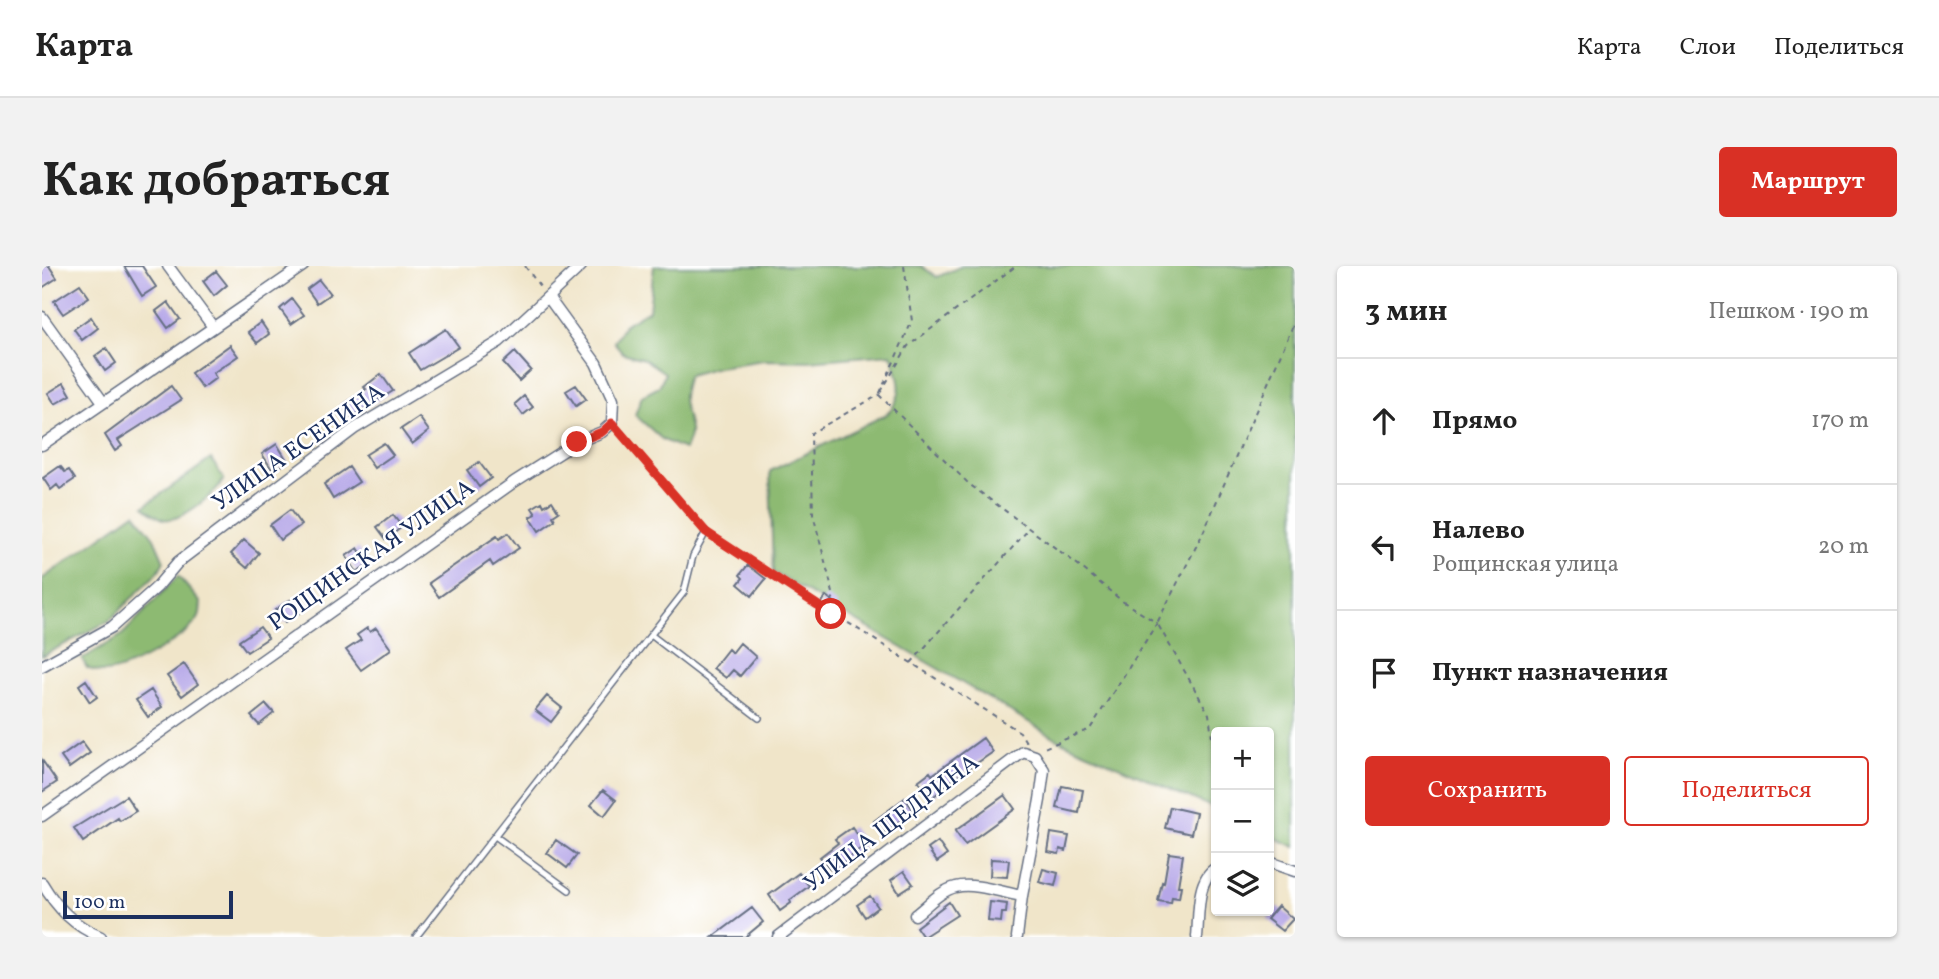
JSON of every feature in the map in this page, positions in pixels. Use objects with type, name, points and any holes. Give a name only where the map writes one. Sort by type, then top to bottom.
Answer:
[{"type":"street","points":[[168,266],[213,327]]},
{"type":"street","points":[[42,445],[303,266]]},
{"type":"street","name":"УЛИЦА ЕСЕНИНА","points":[[42,666],[112,627],[157,587],[178,562],[354,429],[499,342],[581,266]]},
{"type":"street","points":[[548,297],[596,363],[613,400],[612,423]]},
{"type":"street","points":[[42,317],[103,402]]},
{"type":"street","name":"РОЩИНСКАЯ УЛИЦА","points":[[42,816],[514,482],[577,442],[602,432],[612,423]]},
{"type":"street","name":"УЛИЦА ЩЕДРИНА","points":[[778,937],[1023,752],[1035,756]]},
{"type":"street","points":[[1017,937],[1044,771],[1035,756]]},
{"type":"street","points":[[1274,864],[1295,870]]},
{"type":"street","points":[[1197,937],[1201,891],[1211,871]]},
{"type":"street","points":[[42,883],[66,916],[87,932],[101,937]]},
{"type":"street","points":[[915,915],[944,892],[956,887],[969,886],[1022,896]]},
{"type":"lane","points":[[416,937],[684,592],[694,556],[706,532]]},
{"type":"lane","points":[[651,635],[760,719]]},
{"type":"lane","points":[[495,836],[569,890]]},
{"type":"path","points":[[525,266],[548,297]]},
{"type":"path","points":[[879,395],[912,321],[904,266]]},
{"type":"path","points":[[825,610],[834,597],[813,514],[811,433],[879,395],[908,346],[1016,266]]},
{"type":"path","points":[[1035,756],[1036,751],[1090,729],[1157,622],[1202,535],[1295,321]]},
{"type":"path","points":[[879,395],[969,484],[1122,601],[1157,622],[1209,714],[1211,729]]},
{"type":"path","points":[[612,423],[706,532],[1020,732],[1035,756]]},
{"type":"path","points":[[911,663],[1028,530]]},
{"type":"green space","points":[[654,266],[921,266],[937,277],[962,266],[1295,266],[1295,847],[1274,837],[1274,727],[1211,727],[1211,807],[1061,741],[773,572],[770,471],[887,414],[897,399],[900,385],[891,354],[809,361],[764,360],[688,375],[683,398],[690,436],[684,449],[663,440],[635,415],[642,396],[659,387],[665,373],[644,359],[623,353],[614,342],[624,325],[649,310]]},
{"type":"green space","points":[[211,459],[224,479],[214,492],[197,506],[179,516],[163,519],[144,506]]},
{"type":"green space","points":[[135,513],[154,538],[164,561],[158,572],[109,621],[42,656],[42,579]]},
{"type":"green space","points":[[178,576],[201,603],[199,617],[191,627],[154,653],[125,667],[103,672],[87,668],[82,659],[122,635]]},
{"type":"building","points":[[42,266],[49,266],[57,278],[42,288]]},
{"type":"building","points":[[124,266],[142,266],[156,287],[142,296]]},
{"type":"building","points":[[216,271],[227,285],[214,296],[203,281]]},
{"type":"building","points":[[319,280],[330,294],[317,303],[307,289]]},
{"type":"building","points":[[80,284],[89,297],[63,314],[54,301]]},
{"type":"building","points":[[292,299],[304,315],[291,324],[280,309]]},
{"type":"building","points":[[168,302],[180,319],[168,328],[156,311]]},
{"type":"building","points":[[91,317],[98,328],[82,340],[74,329]]},
{"type":"building","points":[[261,322],[269,334],[257,343],[248,332]]},
{"type":"building","points":[[446,329],[459,347],[420,370],[409,353]]},
{"type":"building","points":[[230,345],[238,356],[213,373],[216,378],[202,388],[191,373]]},
{"type":"building","points":[[106,348],[116,363],[105,371],[95,356]]},
{"type":"building","points":[[515,352],[531,370],[519,381],[503,363]]},
{"type":"building","points":[[381,374],[393,391],[351,417],[343,405],[366,389],[364,387]]},
{"type":"building","points":[[64,383],[71,395],[55,404],[48,393]]},
{"type":"building","points":[[576,385],[586,399],[576,406],[566,391]]},
{"type":"building","points":[[171,386],[181,400],[118,440],[122,446],[115,451],[105,435]]},
{"type":"building","points":[[524,396],[533,407],[523,415],[515,404]]},
{"type":"building","points":[[419,417],[429,431],[412,444],[401,429]]},
{"type":"building","points":[[384,443],[393,455],[374,468],[365,455]]},
{"type":"building","points":[[277,444],[288,462],[273,471],[262,454]]},
{"type":"building","points":[[479,462],[491,478],[479,487],[467,470]]},
{"type":"building","points":[[60,466],[65,472],[69,470],[75,479],[60,489],[57,485],[51,490],[43,478]]},
{"type":"building","points":[[349,467],[359,482],[333,499],[324,484]]},
{"type":"building","points":[[552,501],[559,512],[553,516],[555,520],[539,531],[530,517],[536,514],[532,508],[542,502],[544,506]]},
{"type":"building","points":[[290,510],[301,525],[280,540],[270,525]]},
{"type":"building","points":[[393,515],[402,527],[386,539],[377,527]]},
{"type":"building","points":[[508,533],[519,548],[493,566],[490,561],[439,597],[429,583],[497,536],[499,539]]},
{"type":"building","points":[[244,540],[259,553],[247,568],[231,554]]},
{"type":"building","points":[[358,548],[368,564],[357,572],[346,556]]},
{"type":"building","points":[[748,565],[766,579],[752,596],[738,584],[743,578],[740,575]]},
{"type":"building","points":[[826,596],[838,605],[831,614],[820,606]]},
{"type":"building","points":[[290,600],[299,613],[285,623],[275,610]]},
{"type":"building","points":[[260,627],[268,638],[247,652],[239,641]]},
{"type":"building","points":[[367,628],[370,632],[376,628],[391,649],[361,670],[346,650],[361,640],[357,635]]},
{"type":"building","points":[[740,643],[756,657],[740,676],[733,670],[726,678],[713,668],[728,649],[732,653]]},
{"type":"building","points":[[184,664],[198,684],[182,696],[167,676]]},
{"type":"building","points":[[86,680],[97,697],[90,702],[79,685]]},
{"type":"building","points":[[151,690],[162,707],[148,717],[136,700]]},
{"type":"building","points":[[547,696],[562,708],[551,722],[535,710]]},
{"type":"building","points":[[266,704],[274,713],[259,725],[251,716]]},
{"type":"building","points":[[983,738],[993,752],[931,798],[918,781],[930,772],[932,775]]},
{"type":"building","points":[[82,742],[90,753],[69,768],[61,757]]},
{"type":"building","points":[[42,760],[57,782],[42,792]]},
{"type":"building","points":[[1062,786],[1083,790],[1079,813],[1057,808]]},
{"type":"building","points":[[603,790],[616,800],[604,816],[591,805]]},
{"type":"building","points":[[1005,795],[1015,809],[965,845],[955,831]]},
{"type":"building","points":[[126,796],[136,811],[120,821],[118,818],[83,842],[74,828]]},
{"type":"building","points":[[905,798],[914,811],[883,833],[874,821]]},
{"type":"building","points":[[1170,807],[1196,813],[1191,834],[1165,828]]},
{"type":"building","points":[[852,827],[865,845],[832,871],[820,857],[838,843],[835,839]]},
{"type":"building","points":[[1051,833],[1069,836],[1066,851],[1060,849],[1059,854],[1048,852]]},
{"type":"building","points":[[556,840],[577,855],[567,868],[547,853]]},
{"type":"building","points":[[938,842],[947,855],[937,862],[928,849]]},
{"type":"building","points":[[1169,853],[1183,855],[1178,886],[1181,886],[1179,898],[1172,897],[1171,903],[1158,901]]},
{"type":"building","points":[[991,859],[1009,860],[1007,877],[990,876]]},
{"type":"building","points":[[1043,869],[1058,873],[1055,886],[1039,882]]},
{"type":"building","points":[[904,871],[913,884],[899,893],[891,880]]},
{"type":"building","points":[[799,873],[809,886],[780,911],[769,895]]},
{"type":"building","points":[[870,896],[878,907],[865,917],[857,905]]},
{"type":"building","points":[[949,902],[957,915],[923,937],[916,927]]},
{"type":"building","points":[[990,902],[1007,904],[1001,922],[988,921]]},
{"type":"building","points":[[1278,906],[1293,919],[1282,931],[1267,919],[1274,916]]},
{"type":"building","points":[[752,908],[763,922],[745,937],[713,937]]},
{"type":"route","points":[[577,442],[602,432],[612,423],[622,431],[650,468],[706,532],[831,614]]}]
